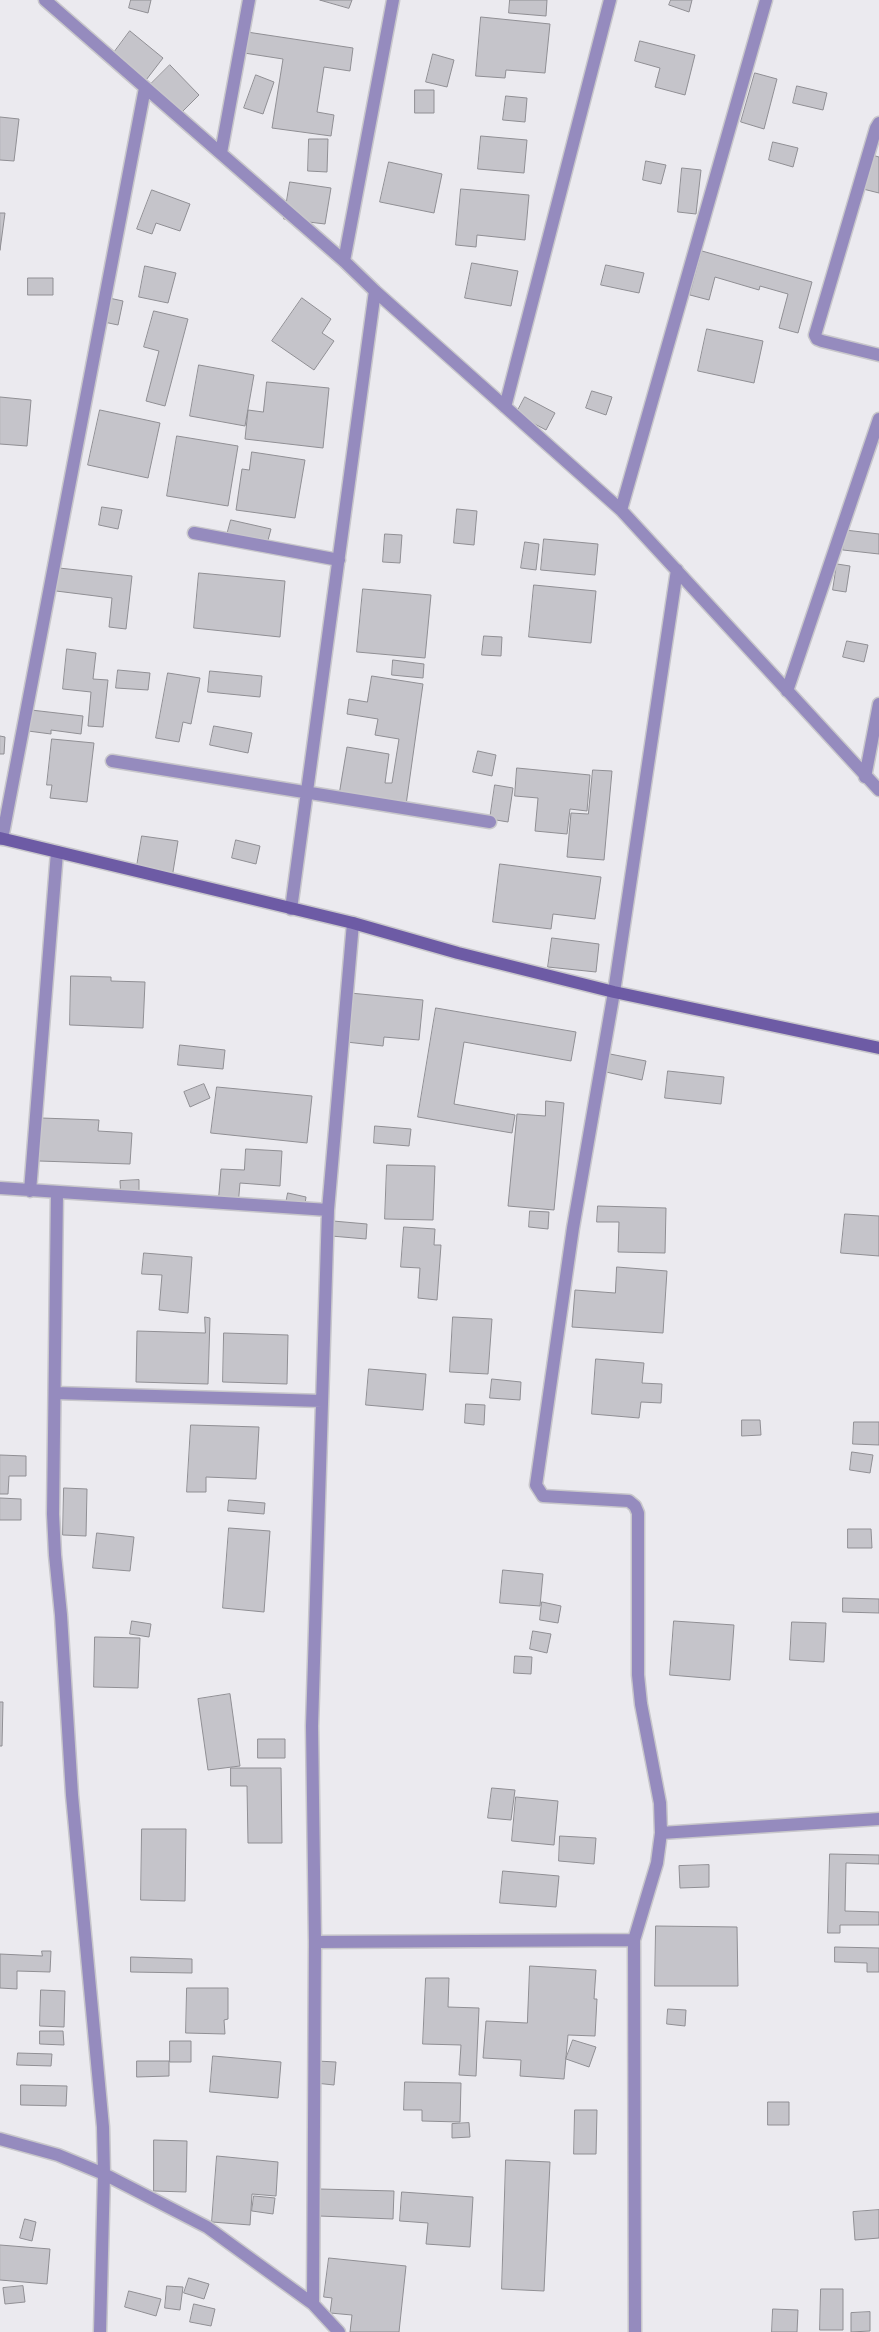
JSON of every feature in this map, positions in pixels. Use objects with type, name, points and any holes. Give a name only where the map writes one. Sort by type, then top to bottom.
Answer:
[{"type":"street","points":[[45,0],[344,260],[620,510],[879,790]]},
{"type":"street","points":[[221,153],[249,0]]},
{"type":"street","points":[[344,260],[393,0]]},
{"type":"street","points":[[505,407],[610,0]]},
{"type":"street","points":[[620,510],[766,0]]},
{"type":"street","points":[[145,88],[1,838],[291,910],[354,923],[458,953],[614,992],[879,1048]]},
{"type":"street","points":[[879,123],[815,335],[817,339],[879,355]]},
{"type":"street","points":[[291,910],[376,291]]},
{"type":"street","points":[[787,691],[879,419]]},
{"type":"street","points":[[194,533],[339,560]]},
{"type":"street","points":[[635,2332],[634,1940],[657,1863],[661,1833],[660,1803],[641,1704],[638,1675],[638,1513],[635,1506],[629,1501],[543,1496],[536,1486],[573,1228],[614,992],[677,570]]},
{"type":"street","points":[[865,777],[879,704]]},
{"type":"street","points":[[112,762],[490,822]]},
{"type":"street","points":[[30,1191],[57,852]]},
{"type":"street","points":[[313,2304],[315,1942],[312,1726],[328,1210],[354,923]]},
{"type":"street","points":[[0,1188],[328,1210]]},
{"type":"street","points":[[57,1192],[55,1555],[61,1615],[74,1821],[100,2088],[104,2174],[100,2332]]},
{"type":"street","points":[[55,1393],[322,1401]]},
{"type":"street","points":[[661,1833],[879,1819]]},
{"type":"street","points":[[315,1942],[634,1940]]},
{"type":"street","points":[[0,2139],[58,2155],[104,2174],[208,2227],[313,2304],[339,2332]]},
{"type":"building","points":[[131,0],[151,0],[148,13],[129,8]]},
{"type":"building","points":[[320,0],[352,0],[349,8]]},
{"type":"building","points":[[510,0],[547,0],[546,16],[509,13]]},
{"type":"building","points":[[671,0],[692,0],[689,12],[669,5]]},
{"type":"building","points":[[481,17],[550,24],[545,73],[506,70],[505,78],[476,76]]},
{"type":"building","points":[[130,31],[163,58],[143,84],[110,58]]},
{"type":"building","points":[[247,32],[353,48],[350,71],[324,67],[317,112],[334,115],[331,136],[272,128],[283,59],[244,53]]},
{"type":"building","points":[[640,41],[695,55],[685,95],[655,87],[660,68],[635,61]]},
{"type":"building","points":[[433,54],[454,60],[447,87],[426,82]]},
{"type":"building","points":[[170,65],[199,95],[174,120],[145,90]]},
{"type":"building","points":[[755,73],[777,79],[764,129],[741,122]]},
{"type":"building","points":[[256,75],[274,82],[263,114],[244,108]]},
{"type":"building","points":[[797,86],[827,93],[823,110],[793,103]]},
{"type":"building","points":[[415,90],[434,90],[434,113],[415,113]]},
{"type":"building","points":[[506,96],[527,98],[525,122],[503,120]]},
{"type":"building","points":[[0,117],[19,119],[14,161],[0,160]]},
{"type":"building","points":[[481,136],[527,140],[524,173],[478,169]]},
{"type":"building","points":[[309,139],[328,139],[327,172],[308,171]]},
{"type":"building","points":[[773,142],[798,148],[793,167],[769,160]]},
{"type":"building","points":[[872,155],[879,157],[879,193],[863,189]]},
{"type":"building","points":[[646,161],[666,165],[661,184],[643,180]]},
{"type":"building","points":[[389,162],[442,174],[434,213],[380,202]]},
{"type":"building","points":[[682,168],[701,170],[696,214],[678,212]]},
{"type":"building","points":[[290,182],[331,188],[325,224],[284,219]]},
{"type":"building","points":[[461,189],[529,195],[525,240],[477,235],[476,247],[456,245]]},
{"type":"building","points":[[152,190],[190,204],[180,231],[156,223],[152,234],[137,229]]},
{"type":"building","points":[[0,213],[5,213],[0,250]]},
{"type":"building","points":[[702,251],[812,282],[798,333],[779,328],[788,294],[760,286],[759,290],[715,277],[709,300],[690,295]]},
{"type":"building","points":[[472,263],[518,271],[511,306],[465,298]]},
{"type":"building","points":[[606,265],[644,273],[639,293],[601,285]]},
{"type":"building","points":[[145,266],[176,273],[168,303],[139,297]]},
{"type":"building","points":[[28,278],[53,278],[53,295],[28,295]]},
{"type":"building","points":[[109,298],[123,301],[118,325],[104,322]]},
{"type":"building","points":[[302,298],[331,319],[322,333],[334,341],[314,370],[272,341]]},
{"type":"building","points":[[154,311],[188,319],[165,406],[146,401],[159,351],[144,347]]},
{"type":"building","points":[[707,329],[763,341],[754,383],[698,371]]},
{"type":"building","points":[[199,365],[254,375],[245,426],[190,416]]},
{"type":"building","points":[[267,382],[329,388],[323,448],[245,439],[248,410],[263,412]]},
{"type":"building","points":[[592,391],[612,397],[606,415],[586,408]]},
{"type":"building","points":[[0,397],[31,400],[27,446],[0,444]]},
{"type":"building","points":[[525,397],[555,413],[546,430],[516,414]]},
{"type":"building","points":[[100,410],[160,423],[148,478],[88,465]]},
{"type":"building","points":[[177,436],[238,446],[228,506],[167,496]]},
{"type":"building","points":[[252,452],[305,460],[295,518],[236,510],[242,469],[249,470]]},
{"type":"building","points":[[102,507],[122,510],[118,529],[99,525]]},
{"type":"building","points":[[457,509],[477,511],[474,545],[454,543]]},
{"type":"building","points":[[231,520],[271,529],[267,544],[227,535]]},
{"type":"building","points":[[845,530],[879,534],[879,554],[843,550]]},
{"type":"building","points":[[385,534],[402,535],[400,563],[383,562]]},
{"type":"building","points":[[544,539],[598,544],[595,575],[541,570]]},
{"type":"building","points":[[525,542],[539,544],[536,570],[521,568]]},
{"type":"building","points":[[837,564],[850,566],[846,592],[833,590]]},
{"type":"building","points":[[59,568],[132,576],[126,629],[109,627],[112,598],[56,591]]},
{"type":"building","points":[[199,573],[285,581],[280,637],[194,628]]},
{"type":"building","points":[[534,585],[596,591],[591,643],[529,637]]},
{"type":"building","points":[[363,589],[431,595],[425,658],[357,652]]},
{"type":"building","points":[[484,636],[502,637],[501,656],[482,655]]},
{"type":"building","points":[[847,641],[868,645],[864,662],[843,657]]},
{"type":"building","points":[[67,649],[96,653],[93,679],[108,680],[103,727],[88,726],[91,692],[63,689]]},
{"type":"building","points":[[393,660],[424,664],[423,678],[392,675]]},
{"type":"building","points":[[118,670],[150,673],[148,690],[116,688]]},
{"type":"building","points":[[210,671],[262,676],[260,697],[208,692]]},
{"type":"building","points":[[168,673],[200,678],[191,724],[183,722],[179,742],[156,738]]},
{"type":"building","points":[[372,676],[423,684],[406,805],[339,795],[347,747],[389,754],[385,783],[392,783],[399,739],[375,735],[378,719],[347,714],[349,699],[367,702]]},
{"type":"building","points":[[31,710],[83,716],[81,734],[51,730],[51,734],[28,731]]},
{"type":"building","points":[[214,726],[252,733],[248,753],[210,745]]},
{"type":"building","points":[[0,736],[5,737],[4,754],[0,754]]},
{"type":"building","points":[[52,739],[94,743],[87,802],[50,798],[52,785],[47,785]]},
{"type":"building","points":[[478,751],[496,755],[492,776],[473,772]]},
{"type":"building","points":[[517,768],[590,775],[587,811],[570,809],[567,834],[535,831],[538,798],[515,796]]},
{"type":"building","points":[[593,770],[612,771],[604,860],[567,857],[571,813],[588,814]]},
{"type":"building","points":[[495,785],[513,788],[508,822],[490,819]]},
{"type":"building","points":[[142,836],[178,841],[172,878],[136,872]]},
{"type":"building","points":[[236,840],[260,846],[256,864],[232,858]]},
{"type":"building","points":[[500,864],[601,877],[595,919],[553,914],[551,929],[493,922]]},
{"type":"building","points":[[552,938],[599,944],[596,972],[548,967]]},
{"type":"building","points":[[71,976],[111,977],[111,981],[145,982],[143,1028],[70,1025]]},
{"type":"building","points":[[350,993],[423,1000],[419,1040],[384,1037],[383,1046],[346,1042]]},
{"type":"building","points":[[436,1008],[576,1032],[571,1061],[464,1042],[454,1104],[515,1115],[512,1133],[418,1117]]},
{"type":"building","points":[[180,1045],[225,1050],[223,1069],[178,1065]]},
{"type":"building","points":[[610,1054],[646,1061],[642,1080],[606,1072]]},
{"type":"building","points":[[668,1071],[724,1077],[721,1104],[665,1098]]},
{"type":"building","points":[[204,1084],[210,1098],[190,1107],[184,1092]]},
{"type":"building","points":[[217,1087],[312,1096],[307,1143],[211,1133]]},
{"type":"building","points":[[546,1101],[564,1103],[554,1210],[508,1206],[517,1114],[545,1116]]},
{"type":"building","points":[[41,1118],[99,1120],[98,1131],[132,1133],[130,1164],[39,1161]]},
{"type":"building","points":[[375,1126],[411,1129],[409,1146],[374,1143]]},
{"type":"building","points":[[246,1149],[282,1151],[280,1186],[240,1183],[238,1206],[218,1205],[221,1169],[244,1170]]},
{"type":"building","points":[[387,1165],[435,1166],[433,1220],[385,1219]]},
{"type":"building","points":[[139,1180],[139,1198],[121,1199],[120,1181]]},
{"type":"building","points":[[288,1193],[306,1197],[304,1212],[285,1209]]},
{"type":"building","points":[[598,1206],[666,1208],[665,1253],[618,1252],[619,1222],[597,1222]]},
{"type":"building","points":[[530,1211],[549,1212],[548,1229],[529,1227]]},
{"type":"building","points":[[845,1214],[879,1216],[879,1256],[841,1253]]},
{"type":"building","points":[[333,1221],[367,1224],[366,1239],[331,1236]]},
{"type":"building","points":[[404,1227],[435,1229],[434,1245],[441,1245],[437,1300],[418,1298],[420,1268],[401,1267]]},
{"type":"building","points":[[144,1253],[192,1257],[188,1313],[159,1310],[162,1275],[142,1274]]},
{"type":"building","points":[[617,1267],[667,1271],[663,1333],[572,1327],[575,1290],[615,1293]]},
{"type":"building","points":[[205,1317],[210,1318],[208,1384],[136,1382],[137,1331],[205,1333]]},
{"type":"building","points":[[453,1317],[492,1319],[488,1374],[450,1372]]},
{"type":"building","points":[[224,1333],[288,1335],[287,1384],[223,1382]]},
{"type":"building","points":[[596,1359],[644,1363],[642,1383],[662,1384],[661,1403],[641,1402],[639,1418],[592,1414]]},
{"type":"building","points":[[369,1369],[426,1374],[423,1410],[366,1405]]},
{"type":"building","points":[[492,1379],[521,1382],[520,1400],[490,1398]]},
{"type":"building","points":[[466,1404],[485,1405],[484,1425],[465,1423]]},
{"type":"building","points":[[742,1420],[760,1420],[761,1435],[742,1436]]},
{"type":"building","points":[[854,1422],[879,1422],[879,1445],[853,1444]]},
{"type":"building","points":[[191,1425],[259,1427],[256,1479],[206,1477],[206,1492],[187,1492]]},
{"type":"building","points":[[852,1452],[873,1455],[870,1473],[850,1470]]},
{"type":"building","points":[[0,1455],[26,1456],[26,1476],[9,1476],[8,1494],[0,1494]]},
{"type":"building","points":[[64,1488],[87,1489],[86,1536],[63,1535]]},
{"type":"building","points":[[0,1498],[21,1499],[21,1520],[0,1520]]},
{"type":"building","points":[[229,1500],[265,1503],[264,1514],[228,1511]]},
{"type":"building","points":[[229,1528],[270,1531],[264,1612],[223,1608]]},
{"type":"building","points":[[848,1529],[871,1529],[872,1548],[848,1548]]},
{"type":"building","points":[[97,1533],[134,1537],[130,1571],[93,1568]]},
{"type":"building","points":[[503,1570],[543,1574],[540,1606],[500,1603]]},
{"type":"building","points":[[843,1598],[879,1599],[879,1613],[843,1612]]},
{"type":"building","points":[[542,1602],[561,1606],[558,1623],[540,1620]]},
{"type":"building","points":[[132,1621],[151,1624],[149,1637],[130,1634]]},
{"type":"building","points":[[674,1621],[734,1625],[730,1680],[670,1675]]},
{"type":"building","points":[[792,1622],[826,1623],[824,1662],[790,1660]]},
{"type":"building","points":[[533,1631],[551,1634],[547,1653],[530,1649]]},
{"type":"building","points":[[95,1637],[140,1638],[138,1688],[94,1687]]},
{"type":"building","points":[[515,1656],[532,1657],[531,1674],[514,1673]]},
{"type":"building","points":[[230,1694],[240,1766],[208,1770],[198,1699]]},
{"type":"building","points":[[0,1702],[3,1702],[2,1746],[0,1746]]},
{"type":"building","points":[[258,1739],[285,1739],[285,1758],[258,1758]]},
{"type":"building","points":[[231,1768],[281,1768],[282,1843],[248,1843],[247,1786],[231,1786]]},
{"type":"building","points":[[492,1788],[515,1790],[511,1820],[488,1818]]},
{"type":"building","points":[[516,1797],[558,1801],[554,1845],[512,1841]]},
{"type":"building","points":[[142,1829],[186,1829],[185,1901],[141,1900]]},
{"type":"building","points":[[560,1836],[596,1838],[594,1864],[559,1861]]},
{"type":"building","points":[[830,1854],[879,1855],[879,1864],[846,1863],[845,1911],[879,1912],[879,1925],[840,1925],[840,1933],[828,1933]]},
{"type":"building","points":[[709,1865],[709,1887],[680,1888],[679,1866]]},
{"type":"building","points":[[503,1871],[559,1876],[556,1907],[500,1903]]},
{"type":"building","points":[[656,1926],[737,1927],[738,1986],[655,1986]]},
{"type":"building","points":[[835,1947],[879,1948],[879,1972],[867,1972],[867,1963],[835,1962]]},
{"type":"building","points":[[42,1951],[51,1951],[50,1972],[17,1971],[17,1989],[0,1988],[0,1954],[42,1956]]},
{"type":"building","points":[[131,1957],[192,1959],[192,1973],[131,1972]]},
{"type":"building","points":[[530,1966],[596,1970],[594,1999],[597,1999],[595,2036],[568,2035],[564,2079],[520,2076],[521,2060],[483,2058],[486,2021],[527,2023]]},
{"type":"building","points":[[426,1978],[449,1978],[448,2007],[479,2008],[476,2076],[459,2075],[461,2045],[423,2044]]},
{"type":"building","points":[[187,1988],[228,1988],[228,2019],[224,2020],[225,2034],[186,2033]]},
{"type":"building","points":[[41,1990],[65,1991],[64,2027],[40,2026]]},
{"type":"building","points":[[668,2009],[686,2010],[685,2026],[667,2024]]},
{"type":"building","points":[[40,2031],[63,2031],[64,2045],[40,2044]]},
{"type":"building","points":[[573,2040],[596,2047],[589,2067],[566,2059]]},
{"type":"building","points":[[170,2041],[191,2041],[191,2062],[170,2062]]},
{"type":"building","points":[[18,2053],[52,2054],[51,2066],[17,2065]]},
{"type":"building","points":[[213,2056],[281,2062],[278,2098],[210,2092]]},
{"type":"building","points":[[137,2061],[169,2061],[169,2076],[137,2077]]},
{"type":"building","points":[[317,2061],[336,2062],[334,2085],[315,2083]]},
{"type":"building","points":[[405,2082],[461,2083],[460,2122],[422,2121],[422,2110],[404,2110]]},
{"type":"building","points":[[21,2085],[67,2086],[66,2106],[21,2105]]},
{"type":"building","points":[[768,2102],[789,2102],[789,2125],[768,2125]]},
{"type":"building","points":[[575,2110],[597,2110],[596,2154],[574,2154]]},
{"type":"building","points":[[469,2123],[470,2137],[452,2138],[452,2124]]},
{"type":"building","points":[[154,2140],[187,2141],[186,2192],[154,2191]]},
{"type":"building","points":[[217,2156],[278,2162],[276,2196],[252,2194],[250,2225],[212,2222]]},
{"type":"building","points":[[506,2160],[550,2162],[544,2291],[502,2289]]},
{"type":"building","points":[[320,2189],[394,2191],[393,2219],[319,2216]]},
{"type":"building","points":[[402,2192],[473,2197],[470,2247],[426,2244],[428,2223],[400,2221]]},
{"type":"building","points":[[254,2196],[275,2198],[273,2214],[252,2211]]},
{"type":"building","points":[[879,2210],[879,2238],[855,2240],[853,2212]]},
{"type":"building","points":[[25,2219],[36,2222],[32,2241],[20,2238]]},
{"type":"building","points":[[0,2245],[50,2249],[47,2284],[0,2280]]},
{"type":"building","points":[[329,2258],[406,2266],[399,2332],[350,2332],[352,2315],[330,2313],[332,2298],[324,2297]]},
{"type":"building","points":[[189,2278],[209,2284],[204,2299],[184,2293]]},
{"type":"building","points":[[23,2286],[25,2302],[5,2304],[3,2288]]},
{"type":"building","points":[[167,2286],[183,2287],[180,2310],[165,2308]]},
{"type":"building","points":[[821,2289],[843,2289],[843,2330],[820,2330]]},
{"type":"building","points":[[129,2291],[161,2299],[156,2316],[125,2307]]},
{"type":"building","points":[[194,2304],[215,2309],[211,2326],[190,2322]]},
{"type":"building","points":[[773,2309],[798,2310],[797,2332],[772,2332]]},
{"type":"building","points":[[870,2312],[870,2331],[851,2332],[851,2313]]}]
